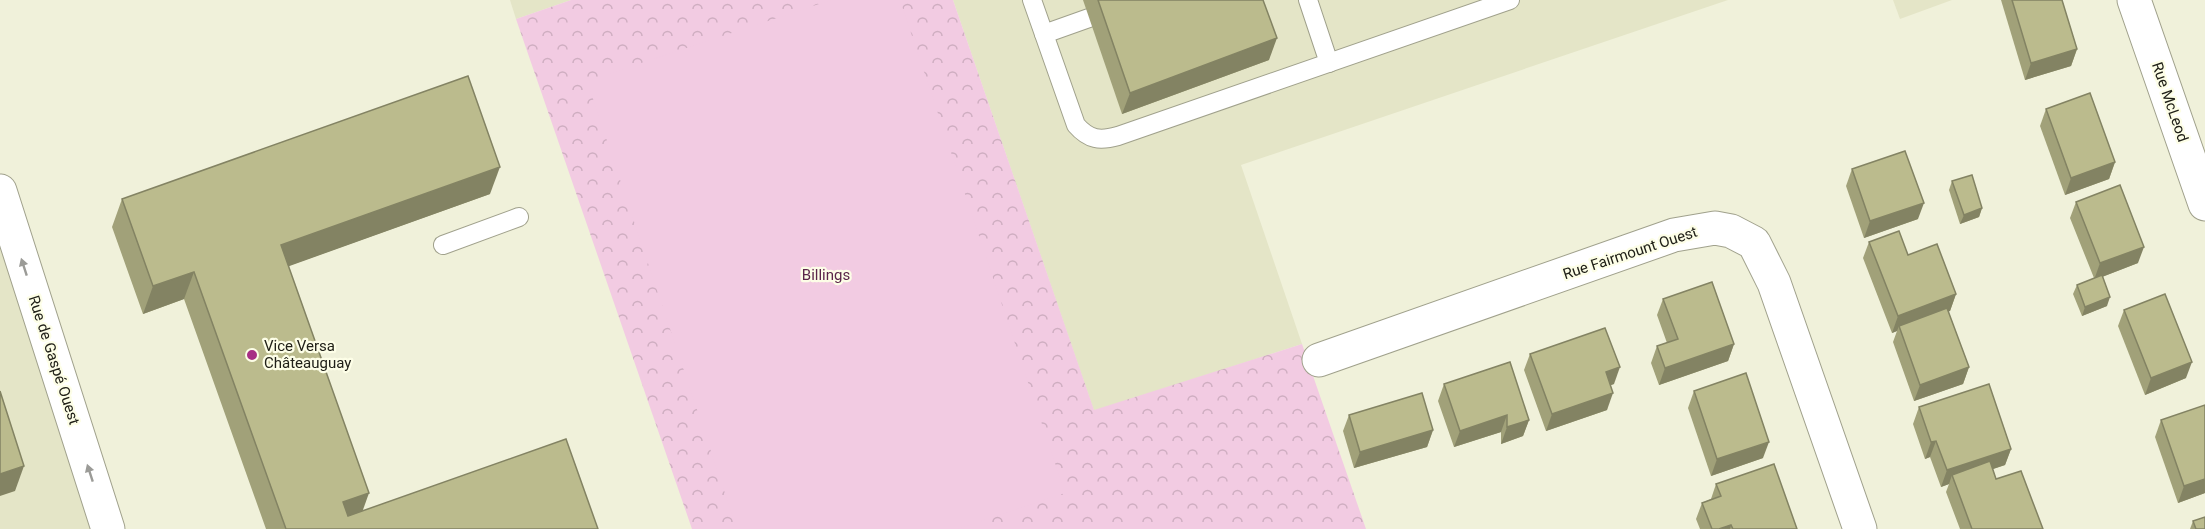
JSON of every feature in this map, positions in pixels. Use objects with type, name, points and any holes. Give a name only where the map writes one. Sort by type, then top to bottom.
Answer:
[{"type":"street","name":"Rue McLeod","points":[[2134,0],[2205,204]]},
{"type":"street","name":"Rue de Gaspé Ouest","points":[[2,206],[108,529]]},
{"type":"street","name":"Rue Fairmount Ouest","points":[[1319,360],[1674,235],[1715,228],[1731,231],[1754,243],[1774,283],[1860,529]]},
{"type":"lane","points":[[1032,0],[1076,125],[1084,135],[1094,139],[1118,136],[1510,0]]},
{"type":"lane","points":[[1308,0],[1329,63]]},
{"type":"lane","points":[[1044,34],[1089,18]]},
{"type":"lane","points":[[443,245],[519,217]]},
{"type":"shaded area","points":[[510,0],[571,0],[516,19]]},
{"type":"shaded area","points":[[953,0],[1728,0],[1241,165],[1302,344],[1094,411]]},
{"type":"shaded area","points":[[1893,0],[1952,0],[1900,19]]},
{"type":"shaded area","points":[[0,236],[94,529],[0,529]]},
{"type":"green space","name":"Billings","points":[[571,0],[953,0],[1094,410],[1302,344],[1366,529],[692,529],[516,19]]},
{"type":"green space","name":"Billings","points":[[831,0],[900,0],[1065,493],[958,529],[737,529],[587,81]]},
{"type":"building","points":[[1098,0],[1263,0],[1277,38],[1130,93]]},
{"type":"building","points":[[2012,0],[2062,0],[2077,49],[2031,63]]},
{"type":"building","name":"Vice Versa Châteauguay","points":[[468,76],[500,167],[281,245],[369,493],[343,502],[348,516],[566,439],[598,529],[286,529],[194,272],[153,286],[122,199]]},
{"type":"building","points":[[2090,93],[2115,162],[2071,178],[2046,109]]},
{"type":"building","points":[[1905,151],[1924,203],[1870,221],[1852,169]]},
{"type":"building","points":[[1972,175],[1982,208],[1964,215],[1952,181]]},
{"type":"building","points":[[2120,185],[2144,247],[2100,263],[2076,202]]},
{"type":"building","points":[[1899,231],[1908,255],[1937,244],[1956,294],[1898,316],[1869,242]]},
{"type":"building","points":[[2102,275],[2110,297],[2085,307],[2077,285]]},
{"type":"building","points":[[1712,282],[1734,344],[1665,368],[1657,346],[1678,339],[1663,299]]},
{"type":"building","points":[[2165,294],[2192,362],[2151,378],[2124,310]]},
{"type":"building","points":[[1947,308],[1969,367],[1920,385],[1899,326]]},
{"type":"building","points":[[1605,328],[1620,367],[1606,372],[1613,393],[1552,414],[1530,354]]},
{"type":"building","points":[[1510,362],[1529,420],[1507,427],[1507,415],[1460,431],[1444,384]]},
{"type":"building","points":[[1746,373],[1769,442],[1717,459],[1694,391]]},
{"type":"building","points":[[1989,384],[2011,449],[1947,470],[1936,441],[1931,442],[1919,407]]},
{"type":"building","points":[[0,391],[24,466],[0,474]]},
{"type":"building","points":[[1422,393],[1433,430],[1360,452],[1349,415]]},
{"type":"building","points":[[2205,405],[2205,479],[2184,486],[2161,420]]},
{"type":"building","points":[[1990,461],[1996,479],[2021,471],[2043,529],[1972,529],[1952,475]]},
{"type":"building","points":[[1774,464],[1797,529],[1733,529],[1731,525],[1712,529],[1702,503],[1721,496],[1716,484]]},
{"type":"building","points":[[2205,517],[2205,529],[2196,529],[2193,521]]},
{"type":"place","name":"Vice Versa Châteauguay","points":[[252,355]]}]
